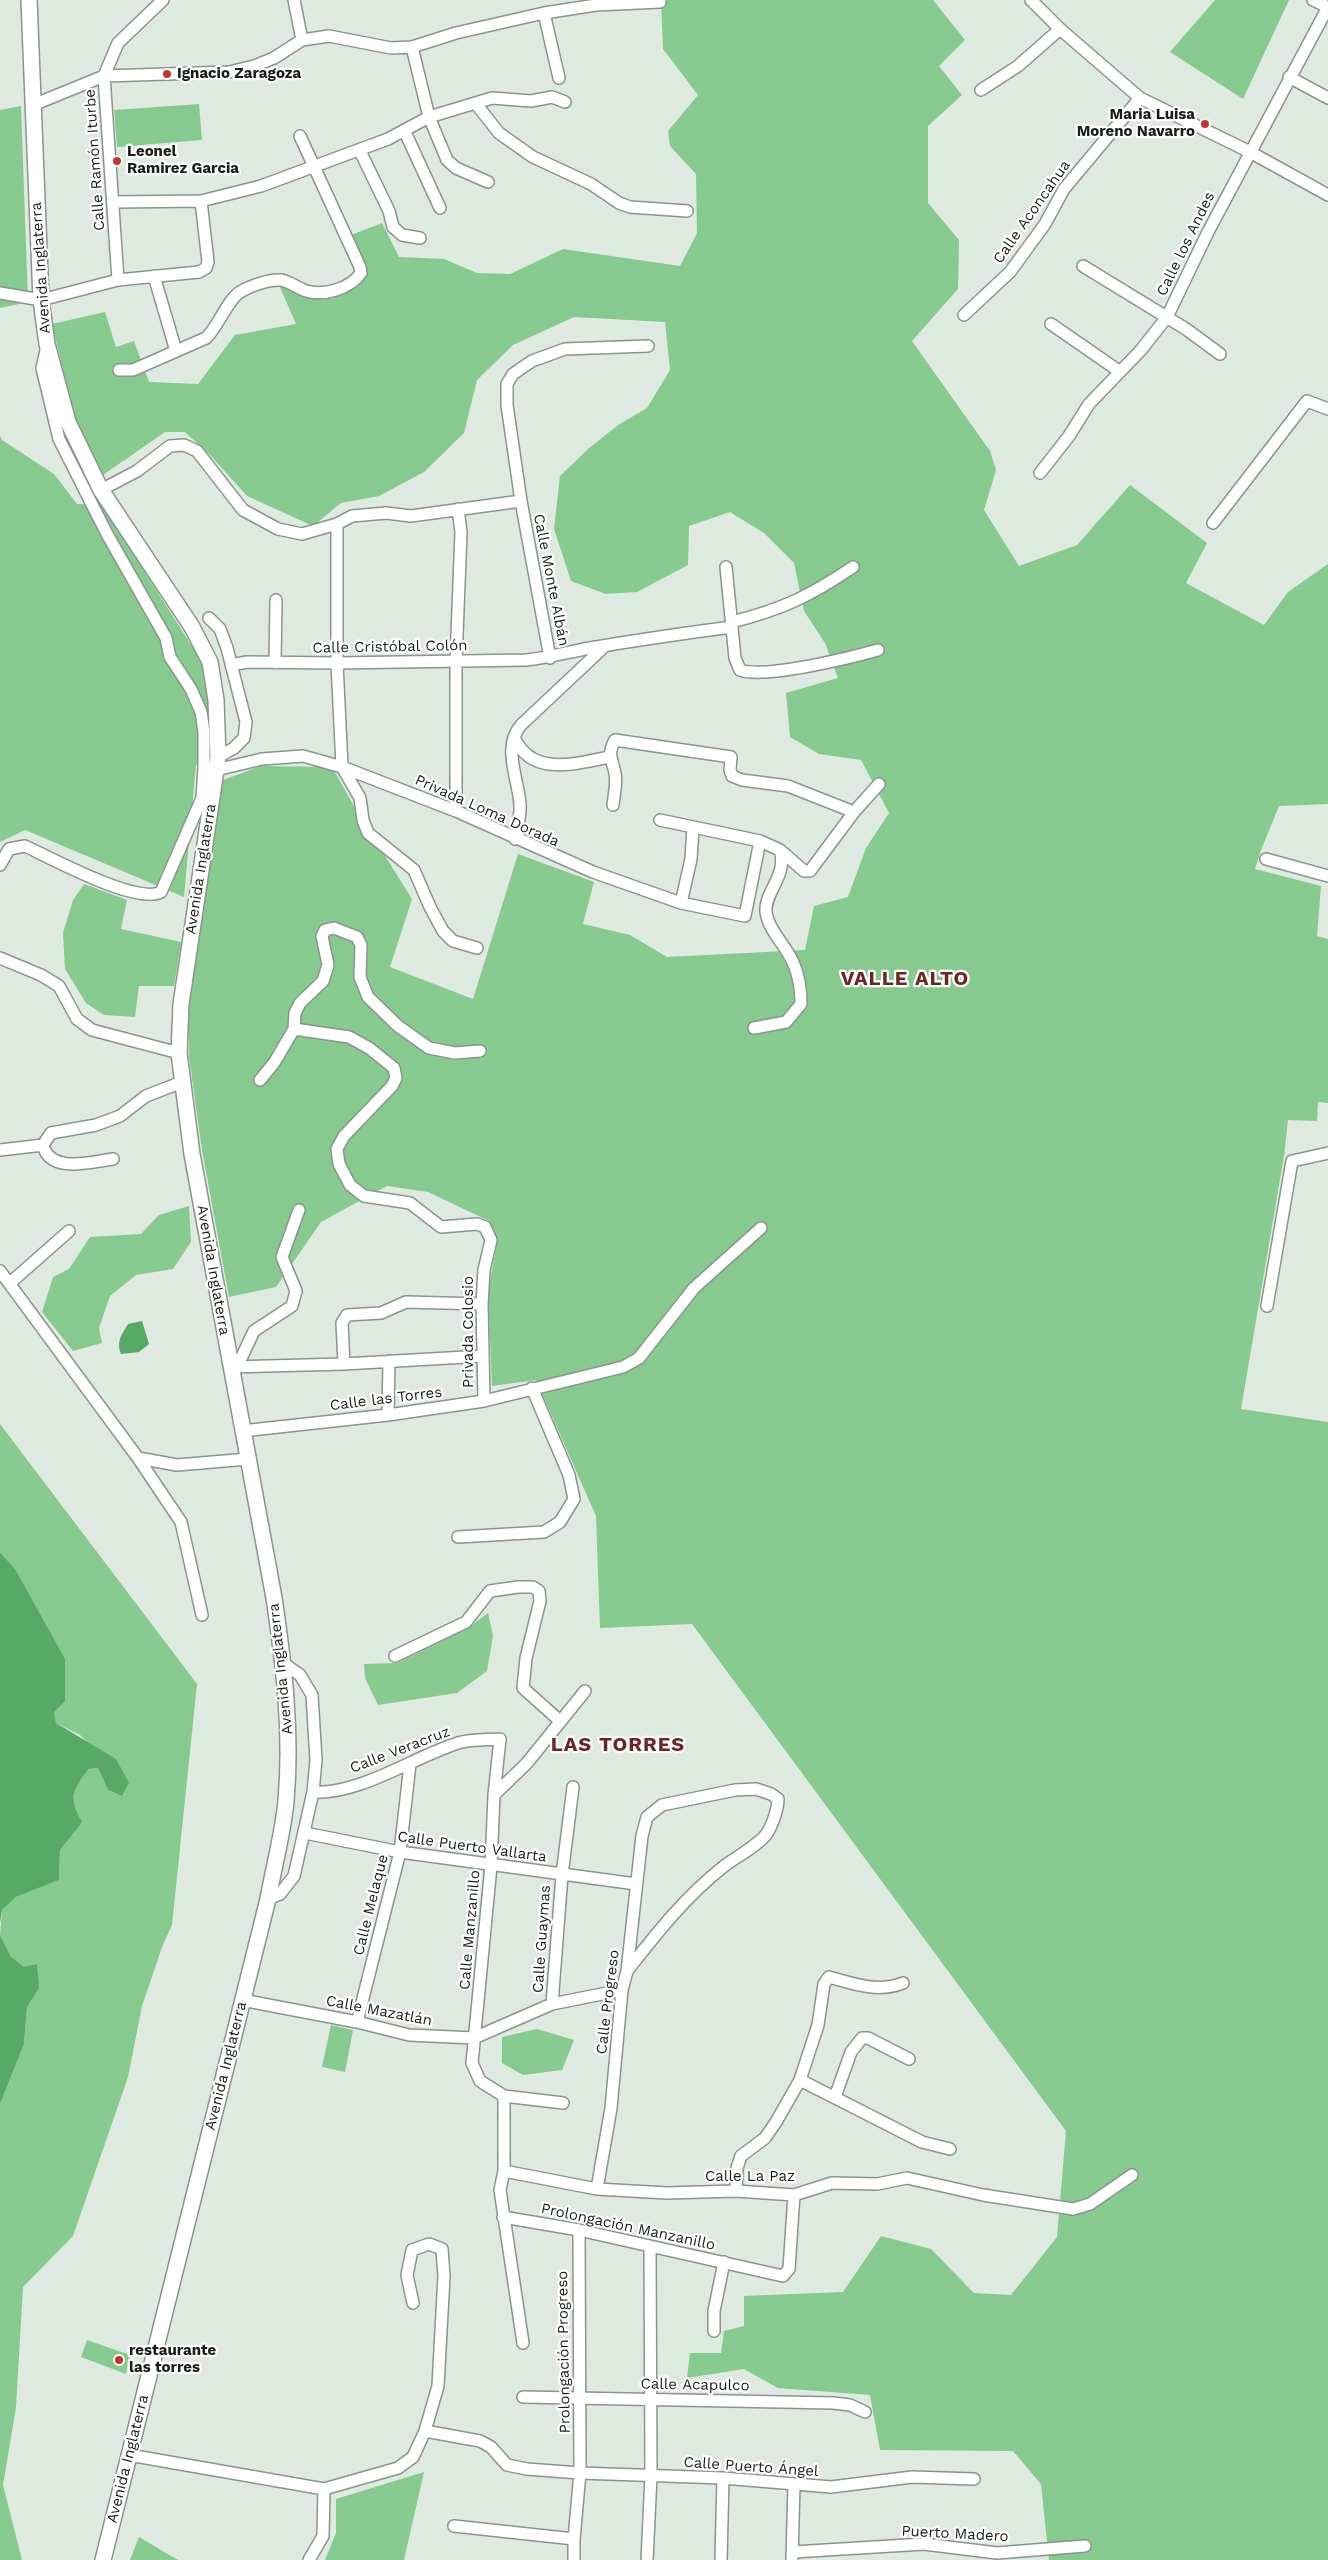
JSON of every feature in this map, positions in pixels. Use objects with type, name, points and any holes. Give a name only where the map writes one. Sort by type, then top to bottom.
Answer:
[{"type":"main road","name":"Avenida Inglaterra","points":[[29,0],[40,300],[47,344],[68,422],[101,490],[192,627],[210,662],[217,708],[212,765],[181,1004],[179,1053],[192,1154],[215,1269],[233,1367],[242,1431],[274,1598],[283,1663],[289,1748],[286,1803],[268,1899],[103,2560]]},
{"type":"street","name":"Calle Ramón Iturbe","points":[[118,280],[104,76],[118,43],[163,0]]},
{"type":"street","points":[[294,0],[302,40]]},
{"type":"street","points":[[1031,0],[1140,98],[1250,152],[1328,194]]},
{"type":"street","points":[[1313,0],[1328,7]]},
{"type":"street","points":[[33,105],[104,76],[229,72],[260,64],[302,40],[330,36],[391,48],[412,47],[456,33],[544,13],[596,5],[660,2]]},
{"type":"street","name":"Calle los Andes","points":[[1040,474],[1089,404],[1141,350],[1167,317],[1288,77],[1328,7]]},
{"type":"street","points":[[544,13],[559,78]]},
{"type":"street","points":[[980,90],[1018,66],[1060,28]]},
{"type":"street","points":[[412,47],[429,117],[447,160],[456,168],[488,182]]},
{"type":"street","points":[[1288,77],[1328,98]]},
{"type":"street","points":[[114,202],[201,201],[261,186],[405,132],[429,117],[492,98],[530,101],[552,97],[565,102]]},
{"type":"street","name":"Calle Aconcahua","points":[[964,315],[1010,272],[1045,224],[1064,189],[1140,98]]},
{"type":"street","points":[[476,104],[499,133],[533,156],[591,184],[619,203],[630,207],[687,211]]},
{"type":"street","points":[[405,132],[440,208]]},
{"type":"street","points":[[119,370],[133,370],[206,338],[214,330],[238,293],[252,286],[280,280],[316,293],[333,290],[354,282],[361,273],[360,267],[313,168],[300,136]]},
{"type":"street","points":[[360,150],[389,211],[393,227],[402,235],[420,238]]},
{"type":"street","points":[[0,293],[40,300],[118,280],[199,272],[206,268],[208,262],[201,201]]},
{"type":"street","points":[[1083,266],[1167,317],[1220,354]]},
{"type":"street","points":[[154,276],[176,351]]},
{"type":"street","points":[[1051,324],[1119,372]]},
{"type":"street","points":[[0,865],[9,849],[25,846],[114,887],[148,896],[156,895],[161,892],[202,798],[212,765],[201,712],[191,689],[170,656],[166,638],[106,534],[59,439],[42,368],[47,344]]},
{"type":"street","points":[[521,502],[507,405],[507,384],[513,374],[532,362],[565,349],[648,346]]},
{"type":"street","points":[[1213,523],[1307,401],[1328,409]]},
{"type":"street","name":"Calle Monte Albán","points":[[101,490],[137,471],[170,446],[184,445],[197,451],[243,510],[278,529],[302,534],[336,524],[352,516],[386,513],[411,516],[521,502],[550,658]]},
{"type":"street","points":[[456,811],[456,661],[461,532],[458,509]]},
{"type":"street","points":[[336,524],[337,663],[342,766],[360,798],[363,820],[368,832],[414,870],[443,932],[452,942],[477,948]]},
{"type":"street","points":[[726,567],[735,658],[740,670],[750,674],[844,660],[878,650]]},
{"type":"street","name":"Calle Cristóbal Colón","points":[[231,664],[550,658],[605,646],[732,624],[772,612],[798,601],[854,567]]},
{"type":"street","points":[[275,663],[276,600]]},
{"type":"street","points":[[208,618],[220,629],[246,722],[244,738],[212,765]]},
{"type":"street","points":[[515,839],[520,815],[519,794],[512,762],[513,735],[521,725],[605,646]]},
{"type":"street","points":[[513,735],[518,746],[529,759],[549,764],[576,764],[609,757]]},
{"type":"street","points":[[613,805],[615,774],[609,757],[610,749],[615,740],[731,757],[730,770],[732,776],[742,780],[788,786],[854,812]]},
{"type":"street","name":"Privada Loma Dorada","points":[[212,765],[262,758],[303,756],[342,766],[456,811],[515,839],[593,872],[681,903],[745,916],[760,841]]},
{"type":"street","points":[[660,820],[760,841],[780,850],[804,871],[810,871],[854,812],[880,784]]},
{"type":"street","points":[[681,903],[691,859],[693,827]]},
{"type":"street","points":[[754,1028],[786,1022],[801,1004],[798,974],[772,929],[766,912],[768,901],[779,880],[782,857],[780,850]]},
{"type":"street","points":[[1266,859],[1328,876]]},
{"type":"street","points":[[260,1080],[274,1063],[294,1029],[295,1013],[300,1003],[322,981],[328,965],[322,936],[325,930],[334,928],[357,937],[361,945],[360,977],[368,996],[398,1026],[429,1048],[455,1053],[480,1051]]},
{"type":"street","points":[[0,958],[41,975],[60,986],[77,1019],[92,1030],[179,1053]]},
{"type":"street","name":"Privada Colosio","points":[[294,1029],[349,1037],[369,1048],[394,1068],[396,1078],[392,1086],[344,1136],[337,1149],[339,1164],[350,1185],[364,1196],[410,1203],[441,1227],[477,1224],[485,1227],[491,1240],[484,1270],[482,1304],[484,1401]]},
{"type":"street","points":[[113,1159],[72,1165],[56,1161],[45,1152],[43,1145],[50,1133],[104,1122],[120,1116],[146,1096],[182,1082]]},
{"type":"street","points":[[0,1150],[43,1145]]},
{"type":"street","points":[[1267,1306],[1292,1162],[1328,1153]]},
{"type":"street","points":[[233,1367],[254,1331],[292,1306],[296,1290],[282,1257],[299,1210]]},
{"type":"street","name":"Calle las Torres","points":[[242,1431],[388,1415],[484,1401],[623,1367],[639,1358],[694,1288],[761,1228]]},
{"type":"street","points":[[10,1283],[69,1231]]},
{"type":"street","points":[[0,1271],[138,1458],[181,1522],[202,1616]]},
{"type":"street","points":[[344,1364],[342,1323],[347,1315],[381,1313],[406,1302],[482,1304]]},
{"type":"street","points":[[233,1367],[344,1364],[483,1356]]},
{"type":"street","points":[[388,1415],[389,1361]]},
{"type":"street","points":[[458,1537],[544,1532],[560,1522],[574,1499],[569,1475],[532,1388]]},
{"type":"street","points":[[138,1458],[177,1465],[248,1459]]},
{"type":"street","points":[[395,1656],[441,1636],[466,1622],[490,1591],[498,1588],[533,1587],[539,1591],[540,1601],[526,1658],[523,1688],[560,1721]]},
{"type":"street","points":[[268,1899],[280,1894],[294,1876],[313,1792],[316,1760],[312,1695],[300,1675],[283,1663]]},
{"type":"street","points":[[494,1795],[527,1763],[585,1691]]},
{"type":"street","name":"Calle Veracruz","points":[[313,1792],[337,1790],[410,1764],[460,1742],[500,1739]]},
{"type":"street","name":"Calle Manzanillo","points":[[474,2038],[491,1866],[494,1795],[500,1739]]},
{"type":"street","name":"Calle Melaque","points":[[357,2022],[400,1852],[410,1764]]},
{"type":"street","name":"Calle Guaymas","points":[[552,2004],[562,1875],[573,1787]]},
{"type":"street","name":"Calle Progreso","points":[[597,2189],[611,2108],[622,1990],[627,1971],[636,1884],[646,1818],[662,1805],[735,1790],[756,1790],[771,1794],[778,1799],[778,1806],[765,1837],[723,1867],[660,1927],[627,1971]]},
{"type":"street","name":"Calle Puerto Vallarta","points":[[305,1833],[400,1852],[491,1866],[636,1884]]},
{"type":"street","points":[[736,2191],[737,2168],[741,2156],[765,2138],[800,2080],[818,2025],[824,1984],[830,1977],[865,1987],[890,1988],[903,1983]]},
{"type":"street","name":"Calle Mazatlán","points":[[242,2000],[357,2022],[409,2035],[474,2038],[552,2004],[622,1990]]},
{"type":"street","points":[[474,2038],[472,2063],[480,2081],[504,2096],[563,2104]]},
{"type":"street","points":[[835,2097],[851,2052],[862,2038],[868,2038],[910,2059]]},
{"type":"street","points":[[800,2080],[922,2142],[950,2148]]},
{"type":"street","points":[[504,2096],[504,2171],[500,2190],[524,2344]]},
{"type":"street","name":"Calle La Paz","points":[[504,2171],[597,2189],[667,2193],[736,2191],[794,2195],[832,2183],[877,2184],[907,2178],[983,2195],[1073,2209],[1090,2204],[1132,2175]]},
{"type":"street","name":"Prolongación Manzanillo","points":[[503,2217],[579,2230],[783,2276],[787,2273],[794,2195]]},
{"type":"street","name":"Prolongación Progreso","points":[[574,2560],[580,2473],[581,2398],[577,2270],[579,2230]]},
{"type":"street","points":[[129,2455],[324,2489],[398,2468],[412,2457],[425,2431],[438,2386],[444,2276],[442,2249],[428,2244],[412,2250],[407,2275],[413,2303]]},
{"type":"street","points":[[647,2560],[652,2476],[650,2247]]},
{"type":"street","points":[[714,2331],[714,2311],[724,2262]]},
{"type":"street","name":"Calle Acapulco","points":[[523,2397],[833,2403],[850,2405],[865,2412]]},
{"type":"street","name":"Calle Puerto Ángel","points":[[425,2431],[480,2441],[491,2447],[507,2465],[527,2469],[580,2473],[723,2478],[831,2487],[912,2477],[974,2479]]},
{"type":"street","points":[[721,2560],[723,2478]]},
{"type":"street","points":[[793,2556],[794,2484]]},
{"type":"street","points":[[309,2560],[323,2536],[324,2489]]},
{"type":"street","points":[[454,2526],[574,2539]]},
{"type":"street","name":"Puerto Madero","points":[[793,2556],[924,2544],[997,2553],[1084,2546]]},
{"type":"shaded area","points":[[661,0],[933,0],[965,40],[939,66],[962,95],[928,126],[928,203],[959,240],[958,289],[912,341],[990,451],[996,470],[984,510],[1019,566],[1077,545],[1130,485],[1207,543],[1186,583],[1264,625],[1288,592],[1328,564],[1328,804],[1279,806],[1255,869],[1321,886],[1317,936],[1328,939],[1328,1103],[1318,1102],[1317,1121],[1288,1120],[1284,1156],[1241,1409],[1328,1422],[1328,2560],[1049,2560],[1041,2484],[1013,2451],[880,2450],[870,2395],[778,2388],[744,2369],[687,2378],[690,2353],[721,2353],[724,2331],[744,2326],[744,2296],[843,2292],[881,2236],[931,2249],[974,2293],[1011,2295],[1057,2237],[1066,2131],[692,1624],[600,1628],[596,1516],[536,1380],[492,1386],[488,1293],[497,1242],[489,1221],[428,1192],[387,1186],[321,1222],[276,1287],[229,1297],[202,1150],[189,1056],[189,1006],[223,780],[261,766],[332,767],[355,808],[412,899],[390,967],[473,999],[518,854],[594,882],[583,924],[630,935],[667,957],[805,950],[814,906],[848,897],[866,848],[889,813],[861,760],[819,754],[790,737],[786,693],[838,678],[825,643],[804,611],[794,563],[764,533],[730,512],[689,526],[688,565],[637,592],[606,594],[571,581],[554,529],[560,476],[588,449],[618,425],[647,408],[670,370],[665,322],[574,317],[513,345],[477,380],[464,433],[424,472],[379,496],[341,503],[313,526],[247,496],[210,455],[185,432],[165,432],[103,475],[76,424],[52,324],[105,312],[116,347],[134,341],[149,382],[198,384],[235,335],[296,324],[279,285],[308,294],[356,282],[351,235],[382,223],[399,257],[444,259],[477,273],[510,274],[563,249],[680,266],[697,233],[696,174],[670,146],[668,131],[698,95],[663,49]]},
{"type":"shaded area","points":[[1215,0],[1289,0],[1243,99],[1170,52]]},
{"type":"shaded area","points":[[199,104],[202,140],[117,147],[114,110]]},
{"type":"shaded area","points":[[21,106],[28,302],[0,308],[0,110]]},
{"type":"shaded area","points":[[0,436],[2,440],[54,474],[77,504],[102,505],[202,662],[210,703],[211,750],[196,765],[184,897],[25,830],[0,842]]},
{"type":"shaded area","points":[[84,884],[127,900],[121,929],[181,942],[174,986],[139,986],[135,1017],[104,1015],[86,1003],[65,969],[63,933],[73,900]]},
{"type":"shaded area","points":[[189,1206],[191,1242],[173,1269],[136,1275],[110,1296],[99,1328],[102,1343],[73,1351],[42,1312],[53,1277],[69,1269],[90,1237],[141,1234],[159,1215]]},
{"type":"shaded area","points":[[142,1321],[149,1344],[139,1352],[121,1354],[119,1342],[128,1324]]},
{"type":"shaded area","points":[[0,1424],[197,1684],[172,1925],[162,1947],[142,2006],[128,2077],[73,2236],[23,2287],[16,2407],[3,2485],[22,2560],[0,2560],[0,2104],[24,2044],[27,2007],[39,1987],[24,1967],[11,1958],[0,1935],[2,1910],[16,1897],[59,1880],[60,1850],[70,1836],[74,1788],[89,1769],[98,1768],[108,1790],[122,1796],[129,1783],[80,1735],[56,1723],[15,1569],[0,1552]]},
{"type":"shaded area","points":[[0,1552],[15,1569],[65,1659],[65,1701],[54,1712],[56,1723],[116,1759],[129,1783],[122,1796],[108,1790],[98,1768],[89,1769],[74,1794],[75,1806],[82,1822],[60,1850],[59,1880],[16,1897],[2,1910],[0,1923]]},
{"type":"shaded area","points":[[488,1613],[493,1636],[487,1671],[457,1693],[378,1705],[365,1678],[364,1664],[397,1663],[467,1629]]},
{"type":"shaded area","points":[[0,1935],[11,1957],[24,1967],[37,1964],[39,1988],[27,2007],[24,2044],[0,2104]]},
{"type":"shaded area","points":[[331,2025],[353,2030],[345,2072],[322,2067]]},
{"type":"shaded area","points":[[537,2029],[574,2040],[562,2070],[523,2075],[502,2063],[502,2037]]},
{"type":"shaded area","points":[[87,2340],[130,2355],[126,2374],[81,2357]]},
{"type":"shaded area","points":[[424,2472],[404,2560],[325,2560],[336,2533],[336,2499]]},
{"type":"shaded area","points":[[139,2537],[178,2560],[130,2560]]},
{"type":"place","name":"Ignacio Zaragoza","points":[[167,74]]},
{"type":"place","name":"Maria Luisa Moreno Navarro","points":[[1205,124]]},
{"type":"place","name":"Leonel Ramirez Garcia","points":[[117,161]]},
{"type":"place","name":"restaurante las torres","points":[[119,2360]]},
{"type":"district","name":"VALLE ALTO","points":[[905,979]]},
{"type":"district","name":"LAS TORRES","points":[[618,1745]]}]
